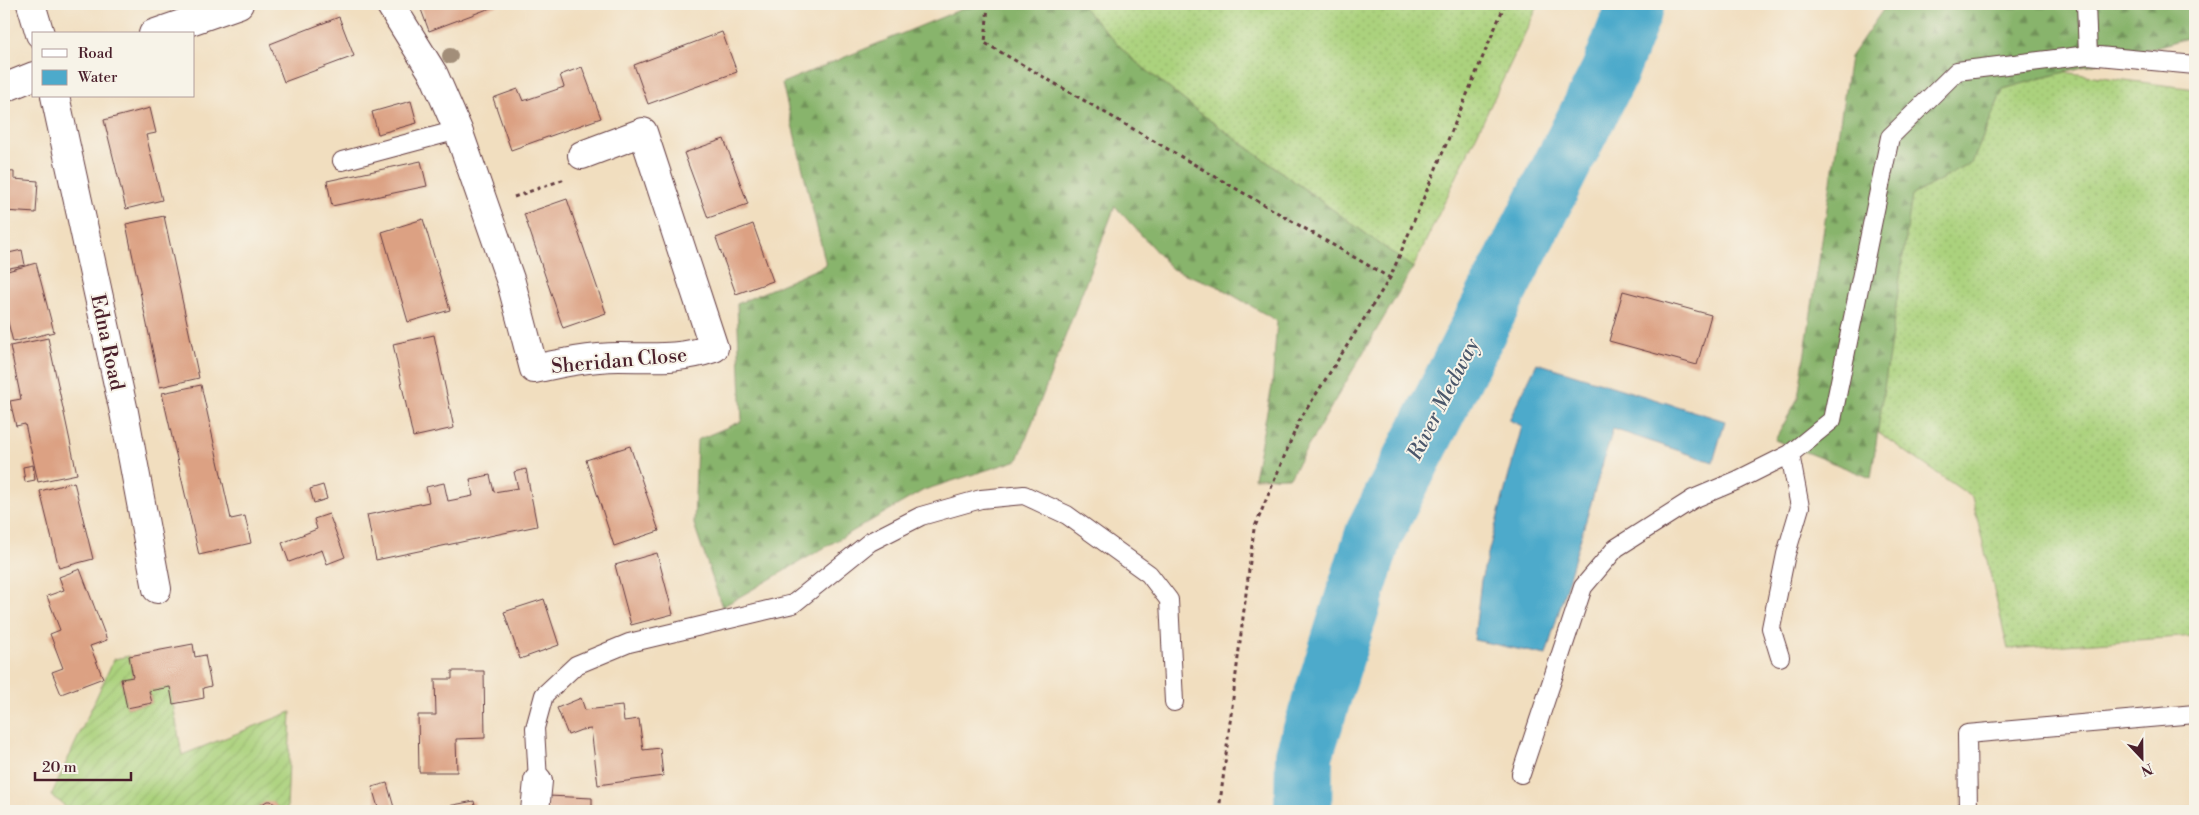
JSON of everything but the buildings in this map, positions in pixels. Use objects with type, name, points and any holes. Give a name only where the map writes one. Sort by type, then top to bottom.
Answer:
[{"type":"street","points":[[31,4],[39,32]]},
{"type":"street","points":[[159,32],[240,4]]},
{"type":"street","name":"Sheridan Close","points":[[390,4],[434,75],[458,130],[510,282],[534,369],[563,363],[617,357],[660,359],[680,357],[714,348],[643,132],[582,155]]},
{"type":"street","points":[[4,88],[32,77]]},
{"type":"street","name":"Edna Road","points":[[55,98],[124,412],[157,589]]},
{"type":"street","points":[[535,811],[538,781]]},
{"type":"lane","points":[[2086,4],[2088,55]]},
{"type":"lane","points":[[1521,774],[1582,587],[1616,548],[1692,498],[1738,480],[1790,454],[1832,420],[1890,137],[1957,71],[2088,55],[2195,66]]},
{"type":"lane","points":[[342,161],[458,130]]},
{"type":"lane","points":[[1780,657],[1771,628],[1786,554],[1800,507],[1790,454]]},
{"type":"lane","points":[[538,781],[536,728],[544,695],[576,666],[629,643],[793,604],[870,542],[921,516],[981,499],[1024,495],[1067,515],[1149,574],[1169,600],[1174,702]]},
{"type":"lane","points":[[1968,811],[1967,734],[2195,714]]},
{"type":"path","points":[[988,4],[985,43],[1390,278]]},
{"type":"path","points":[[1219,811],[1254,529],[1274,486],[1299,421],[1390,278],[1505,4]]},
{"type":"path","points":[[485,208],[576,175],[582,155]]},
{"type":"green space","points":[[974,4],[1080,4],[1130,57],[1200,113],[1413,268],[1290,477],[1254,478],[1272,386],[1277,321],[1217,286],[1172,269],[1115,206],[1018,460],[924,490],[722,607],[694,524],[697,440],[742,421],[737,304],[826,265],[782,83]]},
{"type":"green space","points":[[1080,4],[1539,4],[1413,268],[1200,113],[1130,57]]},
{"type":"green space","points":[[1887,4],[2195,4],[2195,36],[2003,89],[1972,163],[1912,195],[1871,478],[1775,440],[1798,398],[1850,57]]},
{"type":"green space","points":[[2062,72],[2195,89],[2195,636],[2008,649],[1972,497],[1877,432],[1911,195],[1972,163],[2003,89]]},
{"type":"green space","points":[[129,656],[133,677],[121,679],[127,708],[152,703],[149,691],[170,687],[182,755],[291,712],[287,810],[277,810],[277,806],[268,802],[259,806],[259,810],[250,809],[249,811],[68,811],[62,803],[51,796],[114,659]]},
{"type":"water","points":[[1537,363],[1725,421],[1713,462],[1613,429],[1546,655],[1474,640],[1481,580],[1522,426],[1509,420]]},
{"type":"waterway","name":"River Medway","points":[[1303,811],[1304,755],[1374,534],[1609,73],[1636,4]]}]
